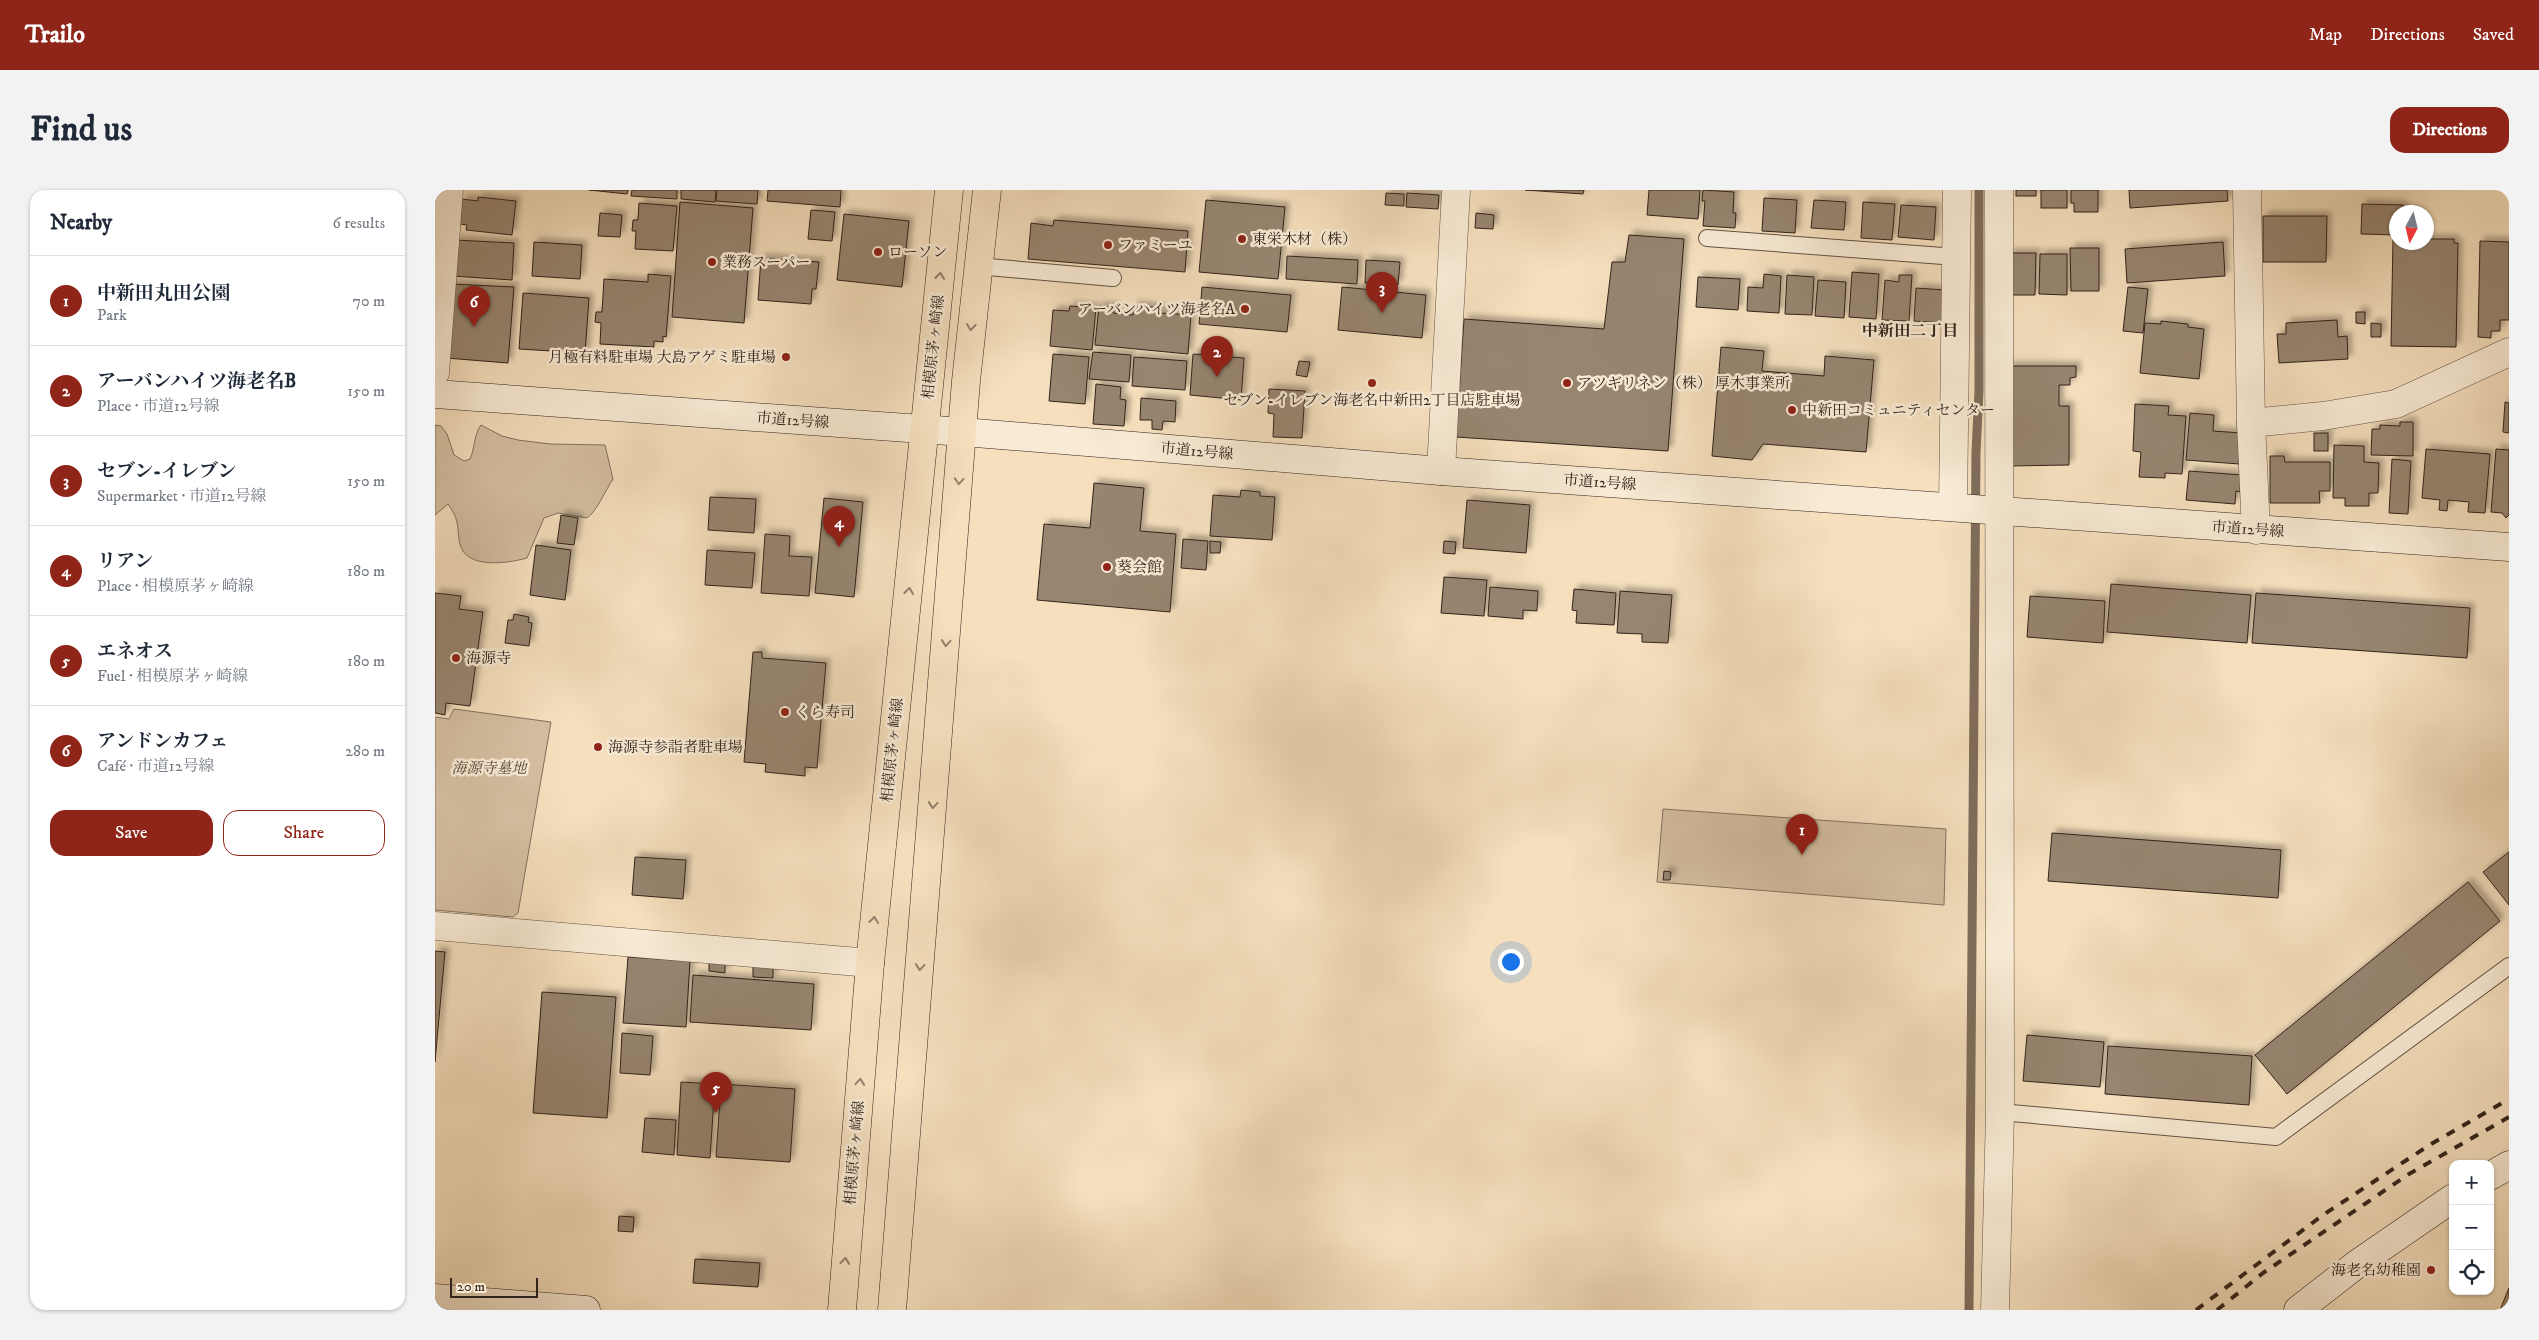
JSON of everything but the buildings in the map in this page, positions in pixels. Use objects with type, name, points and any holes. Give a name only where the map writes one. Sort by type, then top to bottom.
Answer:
[{"type":"main road","name":"相模原茅ヶ崎線","points":[[842,1310],[870,963],[949,190]]},
{"type":"main road","points":[[892,1310],[977,266],[987,190]]},
{"type":"street","points":[[435,373],[449,190]]},
{"type":"street","points":[[1441,471],[1456,190]]},
{"type":"street","points":[[1956,508],[1957,190]]},
{"type":"street","points":[[1995,1310],[2000,1112],[1993,511],[1999,190]]},
{"type":"street","points":[[2247,190],[2251,423],[2256,530]]},
{"type":"street","points":[[2251,423],[2323,416],[2396,404],[2509,352]]},
{"type":"street","name":"市道12号線","points":[[435,394],[963,432],[1441,471],[2509,547]]},
{"type":"street","points":[[435,926],[870,963]]},
{"type":"street","points":[[2494,1174],[2509,1165]]},
{"type":"street","points":[[2298,1310],[2357,1264],[2449,1201]]},
{"type":"street","points":[[435,1298],[586,1310]]},
{"type":"lane","points":[[1707,238],[1956,257]]},
{"type":"lane","points":[[977,266],[1113,278]]},
{"type":"lane","points":[[2000,1112],[2276,1137],[2509,966]]},
{"type":"green space","points":[[435,425],[441,426],[447,434],[454,455],[464,461],[470,459],[481,425],[502,436],[518,440],[550,444],[605,445],[613,479],[598,506],[587,518],[558,513],[544,518],[527,558],[499,563],[479,561],[470,558],[464,552],[460,544],[456,520],[448,504],[435,515]]},
{"type":"green space","name":"海源寺墓地","points":[[454,709],[551,722],[518,913],[513,917],[435,910],[435,717],[449,719]]},
{"type":"green space","points":[[1663,809],[1946,829],[1944,905],[1657,882]]},
{"type":"waterway","points":[[1969,1310],[1976,452],[1979,391],[1979,190]]},
{"type":"railway","points":[[2196,1310],[2323,1215],[2431,1144],[2509,1099]]},
{"type":"railway","points":[[2217,1310],[2263,1273],[2409,1174],[2509,1117]]},
{"type":"place","name":"東栄木材（株）","points":[[1242,239]]},
{"type":"place","name":"ファミーユ","points":[[1108,245]]},
{"type":"place","name":"ローソン","points":[[878,252]]},
{"type":"place","name":"業務スーパー","points":[[712,262]]},
{"type":"place","name":"アーバンハイツ海老名A","points":[[1245,309]]},
{"type":"place","name":"セブン-イレブン","points":[[1382,313]]},
{"type":"place","name":"アンドンカフェ","points":[[474,327]]},
{"type":"place","name":"月極有料駐車場 大島アゲミ駐車場","points":[[786,357]]},
{"type":"place","name":"アーバンハイツ海老名B","points":[[1217,377]]},
{"type":"place","name":"セブン-イレブン海老名中新田2丁目店駐車場","points":[[1372,383]]},
{"type":"place","name":"アツギリネン（株） 厚木事業所","points":[[1567,383]]},
{"type":"place","name":"中新田コミュニティセンター","points":[[1792,410]]},
{"type":"place","name":"リアン","points":[[839,547]]},
{"type":"place","name":"葵会館","points":[[1107,567]]},
{"type":"place","name":"海源寺","points":[[456,658]]},
{"type":"place","name":"くら寿司","points":[[785,712]]},
{"type":"place","name":"海源寺参詣者駐車場","points":[[598,747]]},
{"type":"place","name":"中新田丸田公園","points":[[1802,855]]},
{"type":"place","name":"エネオス","points":[[716,1113]]},
{"type":"place","name":"海老名幼稚園","points":[[2431,1270]]},
{"type":"district","name":"中新田二丁目","points":[[1910,330]]}]
